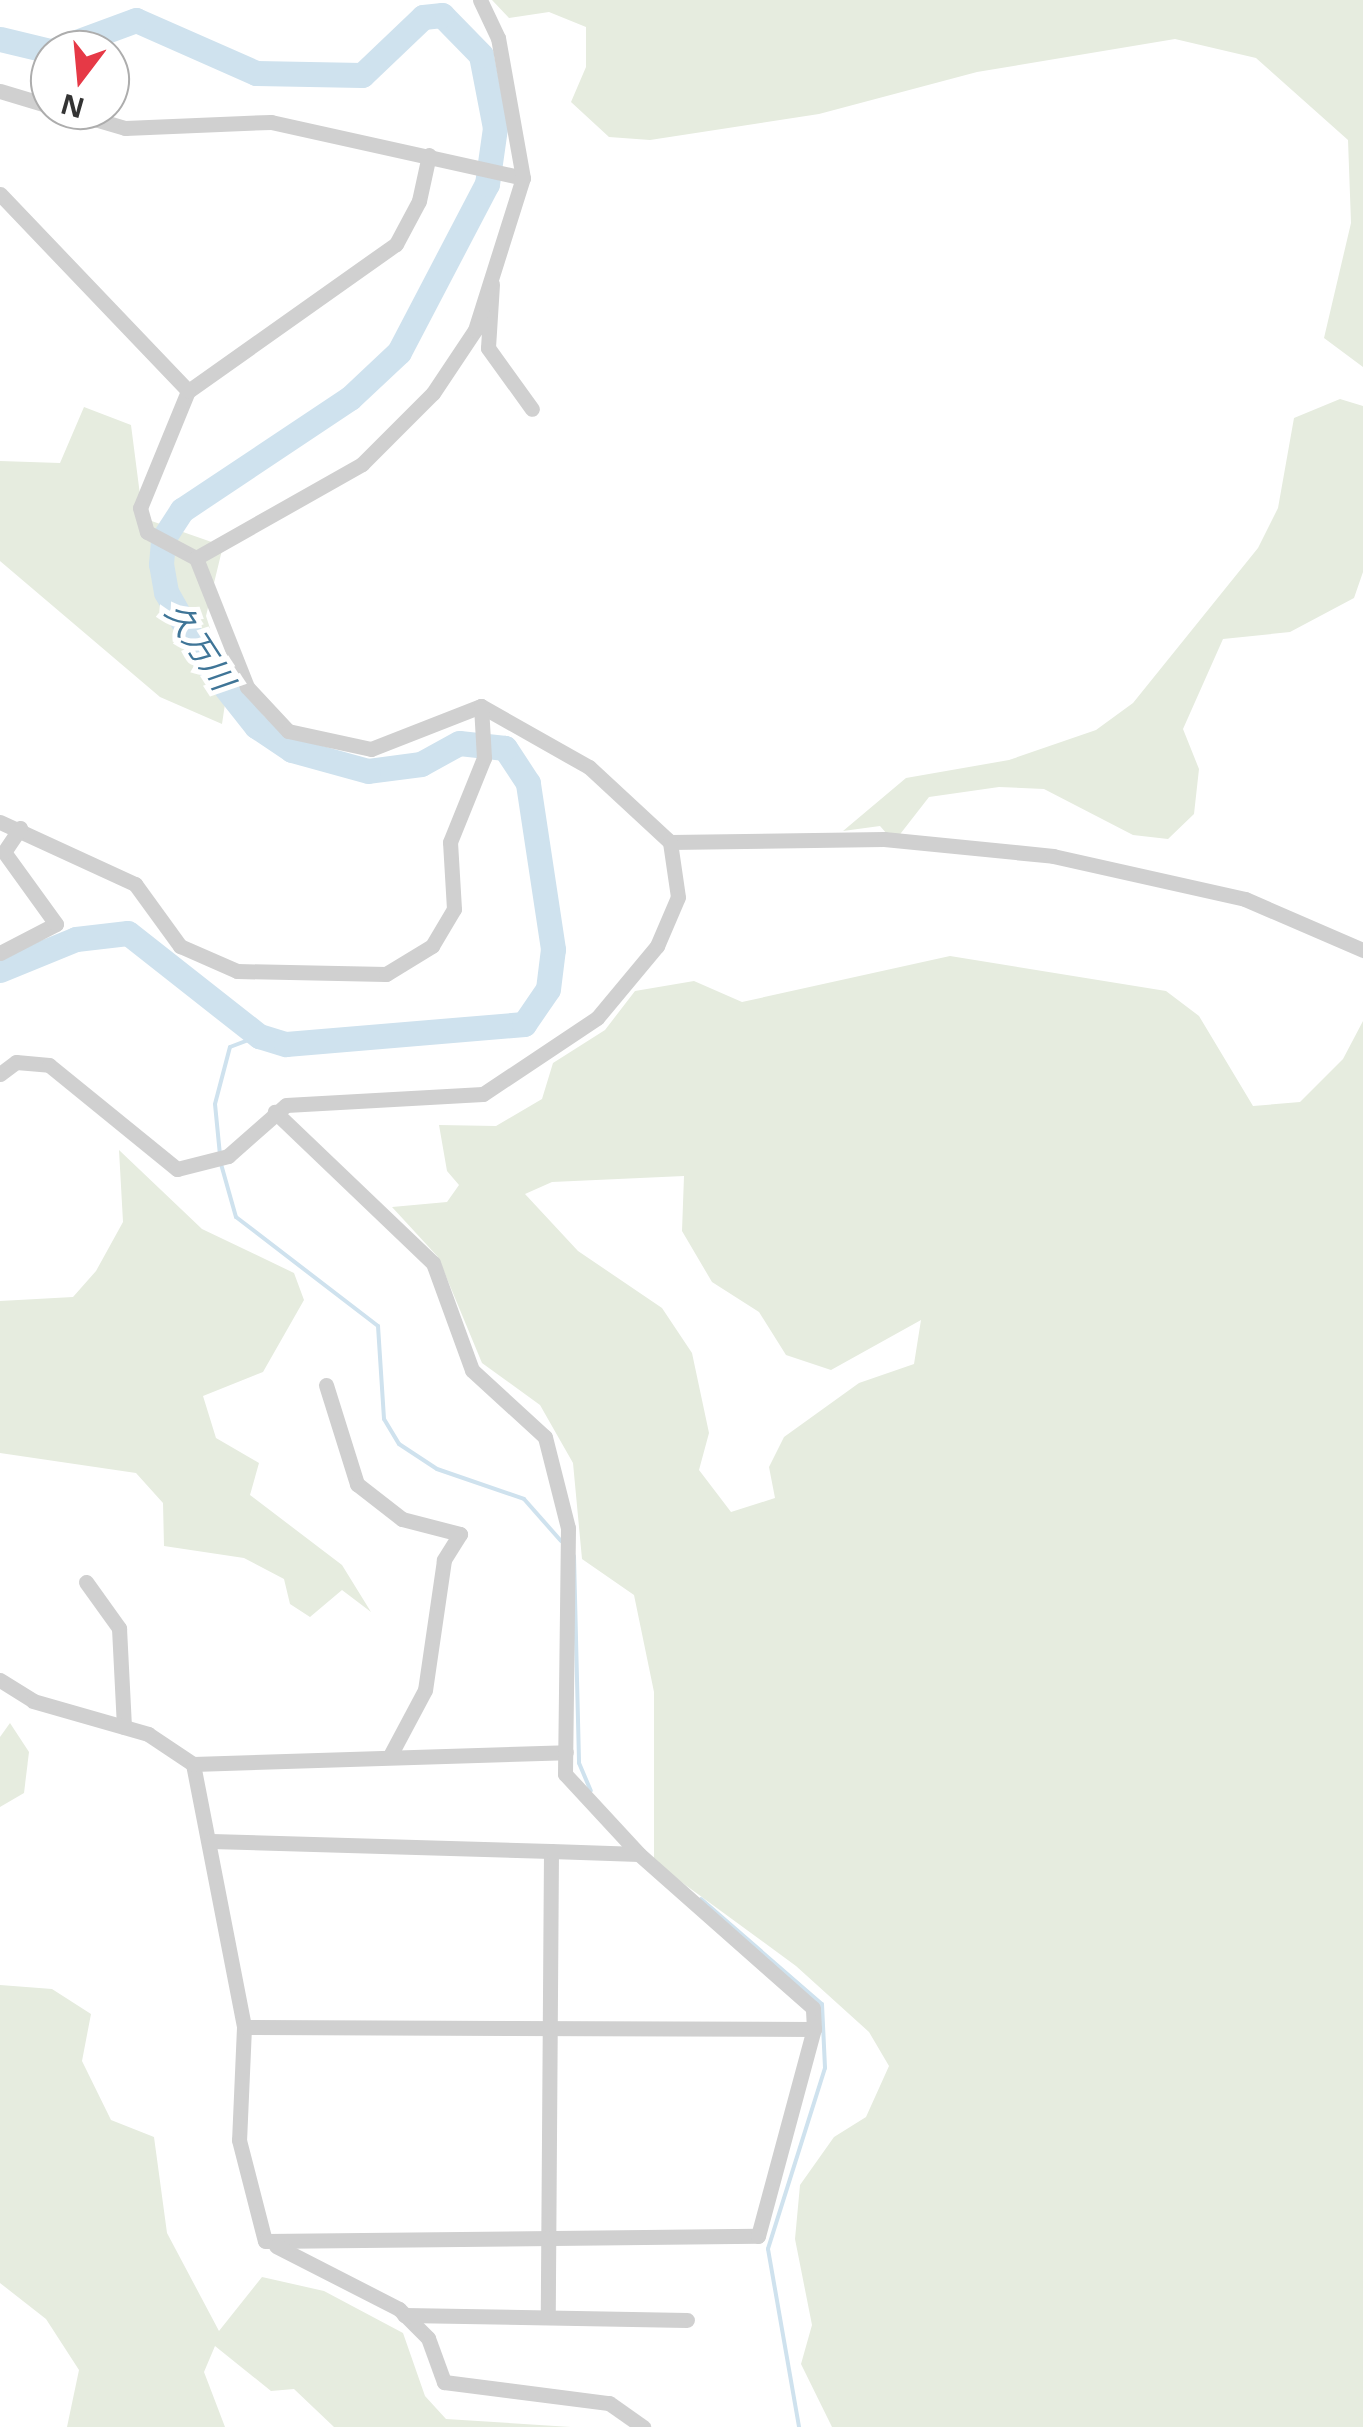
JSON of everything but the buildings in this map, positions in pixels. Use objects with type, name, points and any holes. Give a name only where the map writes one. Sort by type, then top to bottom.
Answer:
[{"type":"street","points":[[191,552],[397,436],[475,330],[523,178],[498,38],[480,0]]},
{"type":"street","points":[[0,91],[30,100]]},
{"type":"street","points":[[130,128],[271,122],[523,178]]},
{"type":"street","points":[[0,1074],[16,1062],[50,1065],[144,1150],[177,1169],[208,1168],[228,1156],[275,1112],[483,1094],[597,1018],[669,926],[680,866],[670,842],[590,768],[482,713],[371,748],[288,732],[248,686],[191,552],[147,532],[146,488],[188,391],[396,244],[420,201],[429,155]]},
{"type":"street","points":[[0,194],[188,391]]},
{"type":"street","points":[[490,280],[488,348],[532,408]]},
{"type":"street","points":[[0,822],[135,884],[180,946],[237,971],[386,974],[432,946],[454,909],[450,842],[484,758],[482,713]]},
{"type":"street","points":[[0,954],[56,924],[4,852],[20,828]]},
{"type":"street","points":[[670,842],[884,840],[1053,856],[1244,899],[1363,950]]},
{"type":"street","points":[[264,2241],[758,2236],[814,2029],[813,2008],[639,1854],[565,1774],[562,1559],[566,1535],[546,1437],[472,1370],[433,1263],[275,1112]]},
{"type":"street","points":[[326,1385],[357,1484],[402,1520],[460,1534],[444,1560],[425,1690],[391,1754]]},
{"type":"street","points":[[86,1582],[119,1628],[124,1728]]},
{"type":"street","points":[[0,1680],[33,1701],[124,1728],[192,1764],[391,1754],[566,1752]]},
{"type":"street","points":[[192,1764],[244,2027],[239,2140],[264,2241]]},
{"type":"street","points":[[210,1841],[639,1854]]},
{"type":"street","points":[[548,2316],[553,2026],[551,1851]]},
{"type":"street","points":[[244,2027],[814,2029]]},
{"type":"street","points":[[264,2241],[366,2284],[428,2338],[444,2382],[609,2403],[642,2427]]},
{"type":"street","points":[[404,2315],[687,2320]]},
{"type":"shaded area","points":[[492,0],[1363,0],[1363,367],[1324,338],[1351,223],[1348,140],[1256,58],[1175,39],[977,72],[819,114],[650,140],[609,137],[571,102],[586,67],[586,27],[549,12],[509,18]]},
{"type":"shaded area","points":[[1340,399],[1363,406],[1363,572],[1354,598],[1290,632],[1223,639],[1183,729],[1199,769],[1194,814],[1168,839],[1133,835],[1044,789],[999,787],[929,797],[894,842],[880,826],[843,831],[906,778],[1009,760],[1096,730],[1133,703],[1258,548],[1278,508],[1294,418]]},
{"type":"shaded area","points":[[84,407],[131,425],[143,518],[223,546],[206,616],[228,684],[222,724],[160,697],[0,561],[0,461],[60,463]]},
{"type":"shaded area","points":[[950,956],[1166,991],[1199,1016],[1253,1106],[1300,1102],[1343,1059],[1363,1021],[1363,2427],[832,2427],[801,2364],[812,2325],[795,2239],[800,2185],[834,2137],[866,2117],[889,2066],[869,2032],[796,1966],[654,1862],[654,1692],[634,1595],[582,1559],[573,1463],[540,1405],[482,1363],[438,1257],[392,1207],[447,1202],[459,1185],[447,1171],[439,1125],[496,1126],[542,1099],[553,1063],[605,1030],[635,991],[694,981],[742,1002]],"holes":[[[684,1176],[682,1231],[712,1282],[759,1312],[786,1355],[831,1370],[921,1320],[914,1364],[859,1383],[784,1437],[769,1467],[775,1498],[731,1512],[699,1470],[709,1433],[692,1353],[662,1308],[578,1251],[525,1194],[552,1182]]]},
{"type":"shaded area","points":[[119,1150],[202,1229],[294,1273],[304,1300],[263,1372],[203,1396],[216,1438],[259,1463],[250,1495],[342,1565],[371,1612],[342,1590],[310,1617],[290,1604],[284,1579],[244,1558],[164,1546],[163,1503],[136,1473],[0,1453],[0,1301],[73,1297],[96,1271],[123,1222]]},
{"type":"shaded area","points":[[10,1723],[29,1752],[24,1793],[0,1807],[0,1737]]},
{"type":"shaded area","points":[[0,1985],[52,1989],[91,2014],[82,2061],[111,2120],[154,2137],[167,2233],[219,2331],[262,2277],[324,2291],[403,2333],[425,2396],[446,2419],[571,2427],[334,2427],[294,2389],[271,2391],[215,2346],[204,2372],[225,2427],[67,2427],[79,2370],[46,2319],[0,2283]]},
{"type":"waterway","name":"久万川","points":[[0,970],[76,939],[128,933],[259,1036],[286,1044],[524,1024],[548,989],[553,949],[528,783],[505,748],[459,743],[421,764],[368,771],[292,750],[256,726],[206,663],[166,592],[161,564],[163,539],[182,510],[350,398],[399,352],[487,184],[495,128],[481,55],[442,15],[423,17],[362,75],[256,73],[136,20],[109,30]]},
{"type":"waterway","name":"久万川","points":[[0,39],[30,46]]},
{"type":"waterway","points":[[220,1155],[215,1104],[230,1047],[259,1036]]},
{"type":"waterway","points":[[221,1164],[236,1217],[378,1326],[384,1419],[399,1444],[437,1469],[524,1499],[561,1541]]},
{"type":"waterway","points":[[574,1556],[579,1763],[591,1791]]},
{"type":"waterway","points":[[701,1899],[822,2004],[825,2068],[768,2249],[799,2427]]}]
